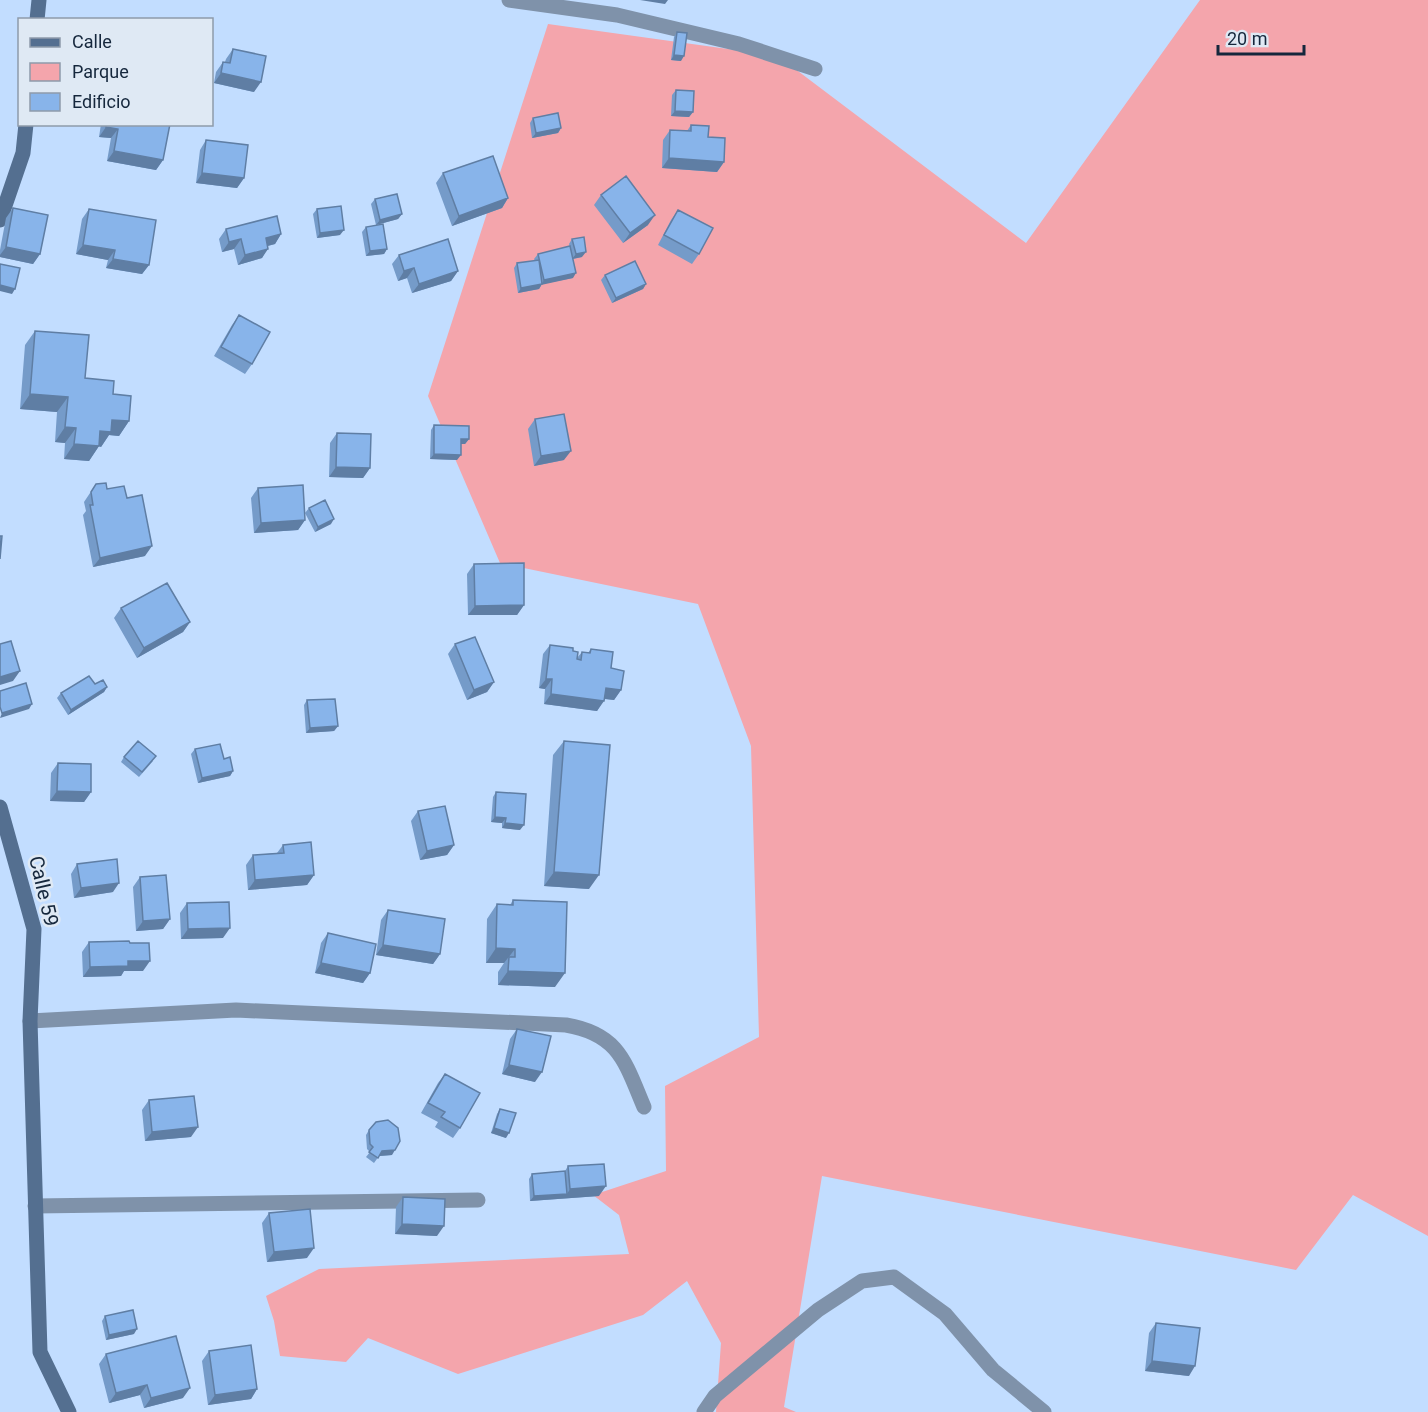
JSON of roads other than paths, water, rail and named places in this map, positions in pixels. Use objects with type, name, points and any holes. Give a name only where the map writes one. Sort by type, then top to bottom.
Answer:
[{"type":"street","points":[[37,18],[40,0]]},
{"type":"street","points":[[509,0],[617,15],[739,44],[815,69]]},
{"type":"street","points":[[0,220],[23,153],[26,126]]},
{"type":"street","name":"Calle 59","points":[[0,807],[34,929],[30,1022],[40,1352],[69,1412]]},
{"type":"street","points":[[30,1022],[236,1010],[566,1025],[592,1032],[614,1047],[623,1058],[644,1107]]},
{"type":"street","points":[[35,1206],[478,1200]]},
{"type":"street","points":[[704,1412],[715,1396],[818,1310],[862,1281],[894,1277],[945,1314],[993,1370],[1044,1412]]}]
